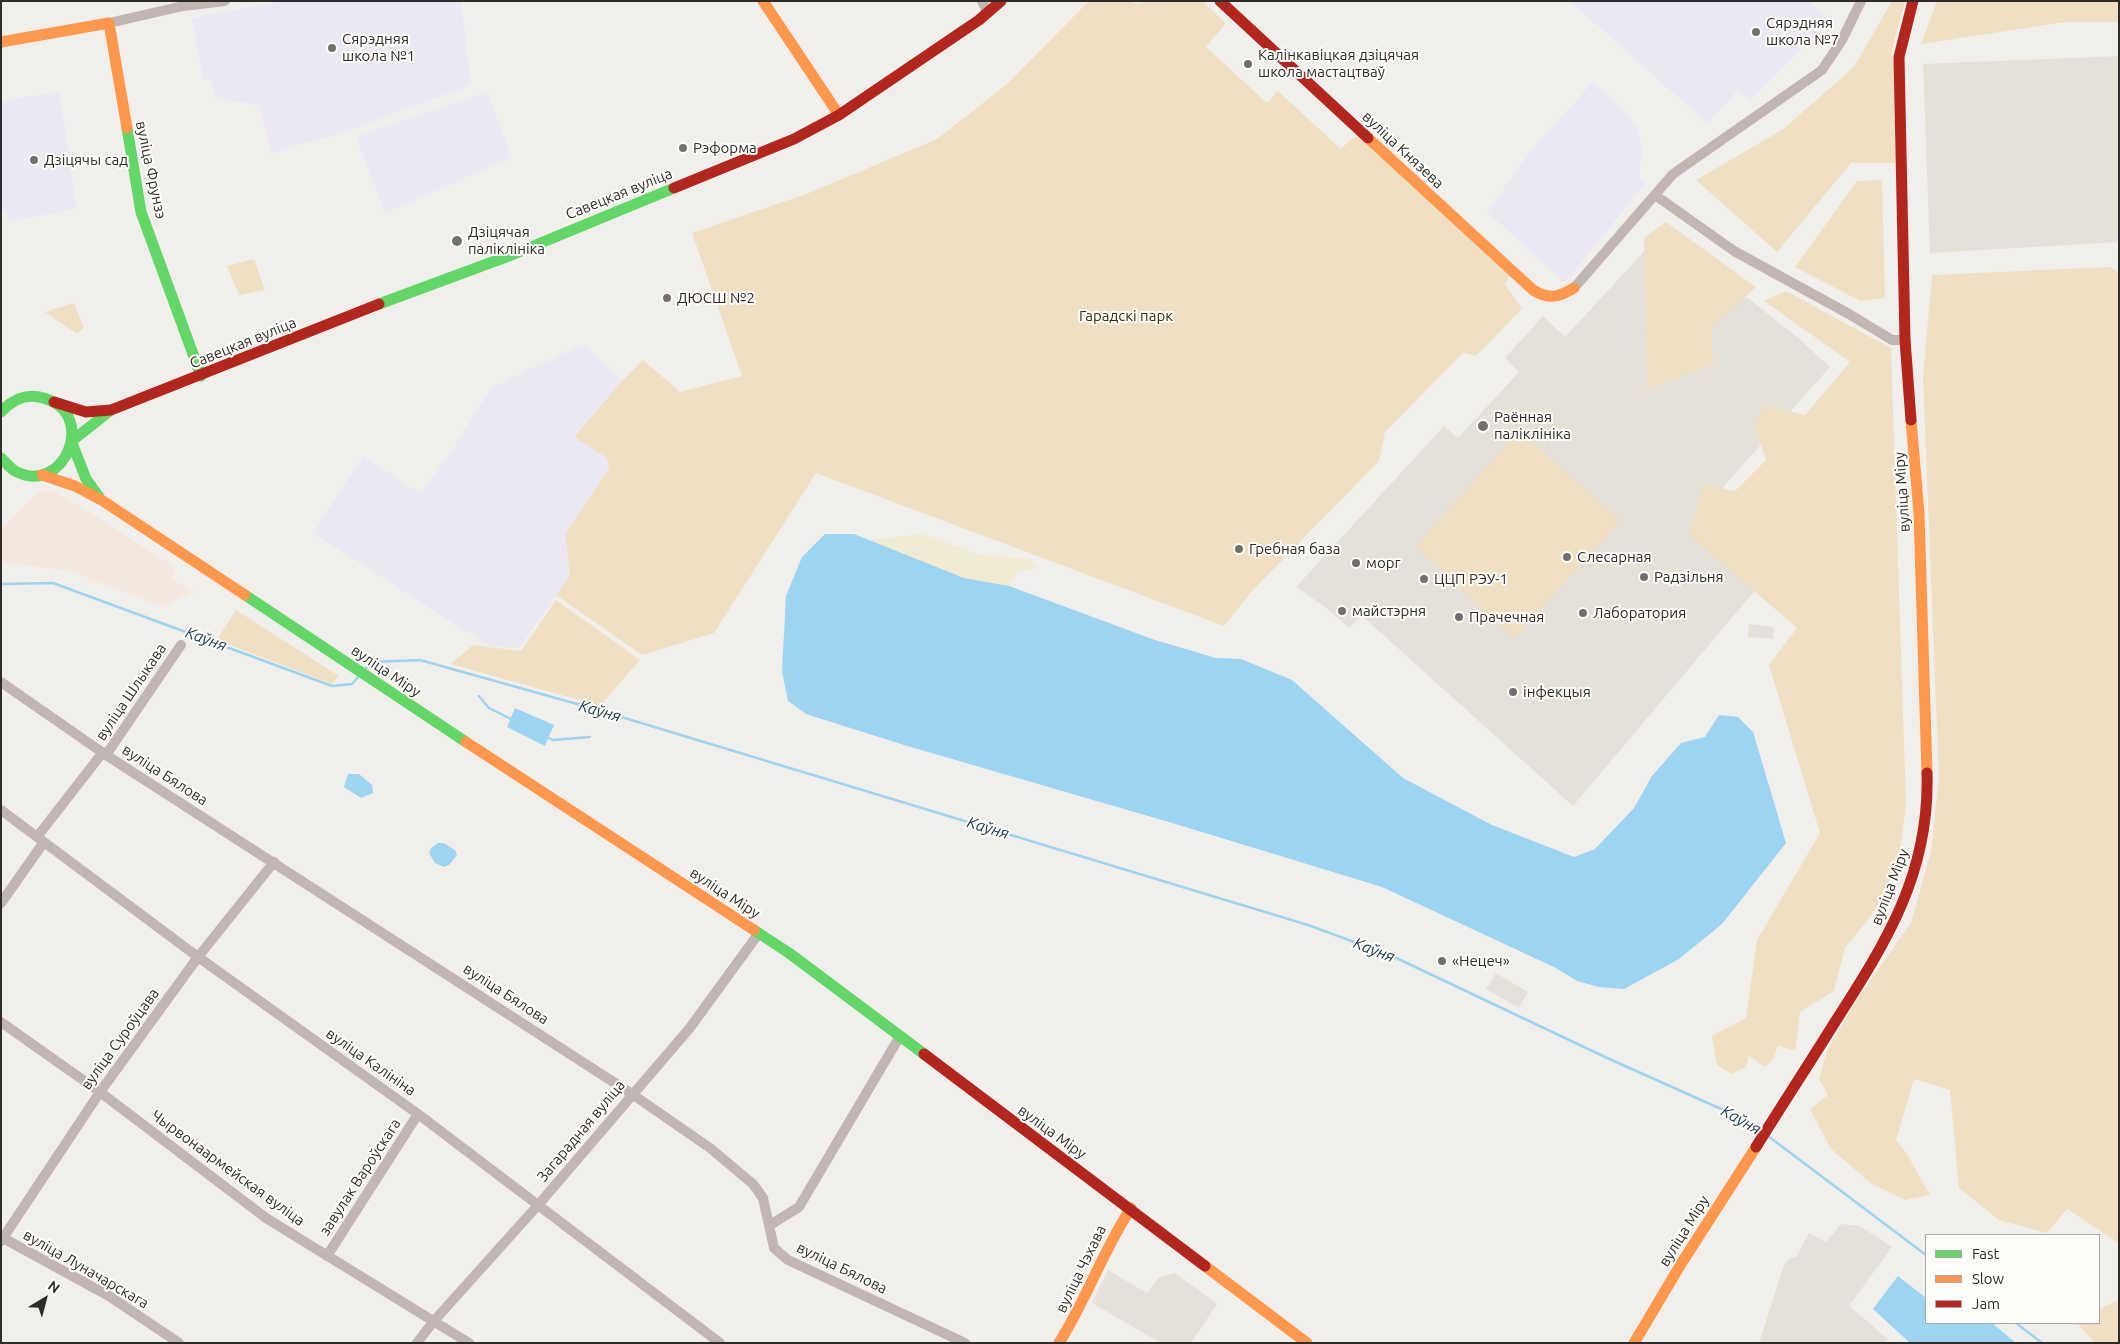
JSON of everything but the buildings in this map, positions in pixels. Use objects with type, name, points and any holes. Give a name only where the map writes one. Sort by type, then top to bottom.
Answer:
[{"type":"main road","points":[[763,1],[839,115]]},
{"type":"main road","name":"Савецкая вуліца","points":[[1,402],[36,396],[86,412],[111,410],[420,288],[514,254],[794,139],[839,115],[988,13],[1001,1]]},
{"type":"main road","name":"вуліца Князева","points":[[1220,1],[1533,290],[1542,297],[1555,298],[1574,288]]},
{"type":"main road","name":"вуліца Міру","points":[[1634,1343],[1758,1143],[1878,955],[1900,911],[1917,866],[1926,820],[1926,709],[1919,513],[1905,340],[1899,57],[1913,1]]},
{"type":"main road","points":[[1,42],[109,23]]},
{"type":"main road","name":"вуліца Фрунзэ","points":[[109,23],[141,212],[201,376]]},
{"type":"main road","points":[[1,412],[17,400]]},
{"type":"main road","name":"вуліца Міру","points":[[54,402],[67,416],[72,441],[86,479],[103,500]]},
{"type":"main road","name":"Савецкая вуліца","points":[[72,441],[111,410]]},
{"type":"main road","points":[[42,475],[55,469],[62,462],[72,441]]},
{"type":"main road","name":"вуліца Міру","points":[[3,463],[20,474],[42,475],[75,486],[103,500],[581,819],[789,953],[1131,1208],[1307,1343]]},
{"type":"main road","name":"вуліца Чэхава","points":[[1059,1343],[1069,1328],[1114,1235],[1131,1208]]},
{"type":"street","points":[[109,23],[184,6],[201,6],[225,1]]},
{"type":"street","points":[[982,1],[988,13]]},
{"type":"street","points":[[1574,288],[1673,174],[1822,70],[1842,40],[1861,1]]},
{"type":"street","points":[[1655,195],[1734,251],[1849,314],[1892,340],[1905,340]]},
{"type":"street","name":"вуліца Шлыкава","points":[[41,840],[181,645]]},
{"type":"street","name":"вуліца Бялова","points":[[1,682],[104,754],[632,1094],[710,1148],[753,1184],[763,1198],[774,1248],[788,1260],[965,1343]]},
{"type":"street","name":"вуліца Калініна","points":[[1,810],[198,957],[418,1114],[720,1343]]},
{"type":"street","points":[[1,903],[41,840]]},
{"type":"street","name":"вуліца Суроўцава","points":[[2,1240],[100,1092],[198,957],[274,862]]},
{"type":"street","name":"Загарадная вуліца","points":[[417,1343],[433,1322],[539,1204],[689,1030],[759,933]]},
{"type":"street","name":"Чырвонаармейская вуліца","points":[[1,1022],[100,1092],[266,1218],[469,1343]]},
{"type":"street","points":[[770,1225],[799,1206],[900,1036]]},
{"type":"street","name":"завулак Вароўскага","points":[[327,1256],[418,1114]]},
{"type":"street","name":"вуліца Луначарскага","points":[[2,1240],[108,1296],[179,1343]]},
{"type":"shaded area","name":"Сярэдняя школа №1","points":[[281,1],[461,1],[471,85],[347,131],[272,153],[260,105],[214,98],[212,79],[203,80],[192,18]]},
{"type":"shaded area","points":[[1570,1],[1814,1],[1812,4],[1831,19],[1750,101],[1737,91],[1707,123]]},
{"type":"shaded area","points":[[2119,56],[2119,242],[1930,253],[1923,64]]},
{"type":"shaded area","points":[[1593,82],[1618,104],[1635,124],[1642,145],[1639,176],[1645,183],[1565,283],[1487,212],[1532,149]]},
{"type":"shaded area","points":[[59,92],[77,209],[9,221],[1,207],[1,101]]},
{"type":"shaded area","points":[[487,92],[512,157],[385,213],[356,136]]},
{"type":"shaded area","points":[[1663,231],[1797,337],[1830,367],[1716,495],[1784,556],[1573,806],[1361,615],[1349,628],[1325,607],[1296,587],[1444,426],[1458,438],[1519,372],[1505,358],[1543,316],[1565,337]]},
{"type":"shaded area","points":[[584,344],[622,381],[574,437],[607,458],[609,469],[565,534],[570,576],[519,648],[489,646],[313,533],[363,456],[421,494],[451,452],[492,387]]},
{"type":"shaded area","points":[[39,492],[58,492],[176,568],[171,578],[193,592],[162,607],[70,571],[7,563],[1,560],[1,529]]},
{"type":"shaded area","points":[[1749,624],[1774,627],[1773,639],[1748,637]]},
{"type":"shaded area","points":[[1496,973],[1528,992],[1519,1008],[1486,989]]},
{"type":"shaded area","points":[[1841,1224],[1860,1226],[1892,1247],[1849,1306],[1888,1339],[1885,1343],[1759,1343],[1784,1265],[1790,1258],[1796,1257],[1809,1233],[1826,1242]]},
{"type":"shaded area","points":[[1108,1270],[1147,1293],[1159,1277],[1175,1273],[1217,1304],[1191,1343],[1161,1343],[1092,1303]]},
{"type":"green space","name":"Гарадскі парк","points":[[1089,1],[1129,1],[1138,4],[1146,1],[1202,1],[1226,23],[1206,47],[1267,103],[1278,91],[1341,149],[1352,138],[1359,137],[1510,276],[1505,284],[1522,309],[1476,356],[1463,353],[1385,432],[1379,461],[1253,590],[1224,626],[816,473],[714,633],[642,655],[556,595],[570,576],[565,534],[609,469],[607,458],[574,437],[622,381],[643,360],[680,392],[742,376],[692,233],[809,193],[937,139],[1007,84]]},
{"type":"green space","points":[[1892,1],[1905,1],[1892,49],[1895,73],[1895,163],[1851,163],[1777,252],[1696,180],[1782,130],[1854,67]]},
{"type":"green space","points":[[1937,1],[2119,1],[2119,22],[2065,22],[1921,44]]},
{"type":"green space","points":[[1882,180],[1885,298],[1860,301],[1795,267],[1857,181]]},
{"type":"green space","points":[[1666,222],[1756,287],[1711,326],[1713,364],[1647,389],[1644,238]]},
{"type":"green space","points":[[254,259],[265,290],[239,295],[227,266]]},
{"type":"green space","points":[[2110,267],[2119,273],[2119,1243],[2067,1209],[2047,1233],[1999,1220],[1959,1188],[1950,1090],[1914,1079],[1896,1140],[1907,1154],[1930,1195],[1905,1200],[1872,1184],[1831,1149],[1810,1109],[1828,1095],[1819,1079],[1827,1051],[1856,1001],[1911,923],[1931,851],[1939,778],[1923,377],[1932,275]]},
{"type":"green space","points":[[1786,291],[1891,348],[1906,805],[1899,859],[1874,912],[1845,948],[1834,991],[1800,1012],[1795,1051],[1778,1045],[1774,1058],[1765,1067],[1749,1056],[1746,1067],[1731,1074],[1717,1065],[1712,1036],[1746,1018],[1757,940],[1820,833],[1769,665],[1797,628],[1689,535],[1704,485],[1735,491],[1766,460],[1754,425],[1765,406],[1805,415],[1850,362],[1764,301]]},
{"type":"green space","points":[[74,303],[84,328],[77,334],[45,312]]},
{"type":"green space","points":[[1520,431],[1620,521],[1514,639],[1416,546]]},
{"type":"green space","points":[[556,600],[640,660],[600,706],[451,664],[473,645],[521,651]]},
{"type":"green space","points":[[236,610],[339,676],[332,684],[217,640]]},
{"type":"green space","points":[[2119,1300],[2119,1343],[2095,1343],[2078,1324],[2100,1324],[2100,1309]]},
{"type":"sand","points":[[922,534],[979,554],[1031,559],[1038,568],[1018,572],[1009,586],[964,578],[870,540]]},
{"type":"water","points":[[825,534],[854,534],[964,578],[1009,586],[1155,640],[1216,658],[1241,659],[1292,680],[1403,778],[1492,825],[1574,857],[1595,849],[1634,808],[1652,776],[1681,743],[1705,737],[1719,715],[1738,717],[1753,732],[1786,843],[1722,924],[1679,959],[1624,989],[1599,987],[1577,981],[1556,968],[1382,887],[806,714],[788,701],[782,672],[786,596],[802,557]]},
{"type":"water","points":[[515,708],[554,725],[545,746],[507,727]]},
{"type":"water","points":[[348,774],[359,774],[372,785],[373,793],[361,798],[344,787]]},
{"type":"water","points":[[438,843],[443,843],[455,850],[457,855],[449,865],[444,867],[435,863],[429,853],[431,848]]},
{"type":"water","points":[[1898,1276],[1925,1297],[1925,1324],[1993,1324],[2016,1343],[1910,1343],[1873,1309]]},
{"type":"waterway","name":"Каўня","points":[[1,584],[53,583],[332,686],[352,684],[359,676]]},
{"type":"waterway","name":"Каўня","points":[[364,670],[372,662],[420,660],[595,709],[1308,925],[1392,956],[1605,1057],[1748,1121],[1761,1131]]},
{"type":"waterway","points":[[479,696],[489,708],[513,720]]},
{"type":"waterway","points":[[547,737],[553,740],[590,737]]},
{"type":"waterway","name":"Каўня","points":[[1768,1136],[1925,1254]]},
{"type":"waterway","name":"Каўня","points":[[2017,1324],[2042,1343]]},
{"type":"traffic: fast","points":[[127,128],[141,212],[201,376]]},
{"type":"traffic: fast","points":[[379,304],[514,254],[674,188]]},
{"type":"traffic: fast","points":[[1,412],[18,399],[33,396],[39,397],[58,405],[68,417],[72,433],[69,449],[61,463],[49,473],[33,476],[15,471],[1,458]]},
{"type":"traffic: fast","points":[[73,440],[111,410]]},
{"type":"traffic: fast","points":[[72,443],[86,479],[99,497]]},
{"type":"traffic: fast","points":[[245,595],[466,742]]},
{"type":"traffic: fast","points":[[754,930],[789,953],[924,1054]]},
{"type":"traffic: slow","points":[[763,1],[839,115]]},
{"type":"traffic: slow","points":[[1,42],[109,23],[127,128]]},
{"type":"traffic: slow","points":[[1368,138],[1533,290],[1544,295],[1554,296],[1564,294],[1574,288]]},
{"type":"traffic: slow","points":[[1911,420],[1919,513],[1927,773]]},
{"type":"traffic: slow","points":[[42,475],[75,486],[103,501],[245,595]]},
{"type":"traffic: slow","points":[[466,742],[754,930]]},
{"type":"traffic: slow","points":[[1634,1343],[1681,1264],[1756,1147]]},
{"type":"traffic: slow","points":[[1059,1343],[1131,1208]]},
{"type":"traffic: slow","points":[[1205,1266],[1307,1343]]},
{"type":"traffic: jam","points":[[674,188],[794,139],[839,115],[979,20],[1001,1]]},
{"type":"traffic: jam","points":[[1220,1],[1368,138]]},
{"type":"traffic: jam","points":[[1911,420],[1905,340],[1899,57],[1913,1]]},
{"type":"traffic: jam","points":[[54,402],[86,412],[111,410],[379,304]]},
{"type":"traffic: jam","points":[[1756,1147],[1872,963],[1902,905],[1921,843],[1926,809],[1927,773]]},
{"type":"traffic: jam","points":[[924,1054],[1205,1266]]},
{"type":"place","name":"Сярэдняя школа №7","points":[[1756,32]]},
{"type":"place","name":"Сярэдняя школа №1","points":[[332,48]]},
{"type":"place","name":"Калінкавіцкая дзіцячая школа мастацтваў","points":[[1248,64]]},
{"type":"place","name":"Рэформа","points":[[683,148]]},
{"type":"place","name":"Дзіцячы сад","points":[[34,160]]},
{"type":"place","name":"Дзіцячая паліклініка","points":[[457,241]]},
{"type":"place","name":"ДЮСШ №2","points":[[667,298]]},
{"type":"place","name":"Раённая паліклініка","points":[[1483,426]]},
{"type":"place","name":"Гребная база","points":[[1239,549]]},
{"type":"place","name":"Слесарная","points":[[1567,557]]},
{"type":"place","name":"морг","points":[[1356,563]]},
{"type":"place","name":"Радзільня","points":[[1644,577]]},
{"type":"place","name":"ЦЦП РЭУ-1","points":[[1424,579]]},
{"type":"place","name":"майстэрня","points":[[1342,611]]},
{"type":"place","name":"Лаборатория","points":[[1583,613]]},
{"type":"place","name":"Прачечная","points":[[1459,617]]},
{"type":"place","name":"інфекцыя","points":[[1513,692]]},
{"type":"place","name":"«Нецеч»","points":[[1442,961]]}]
